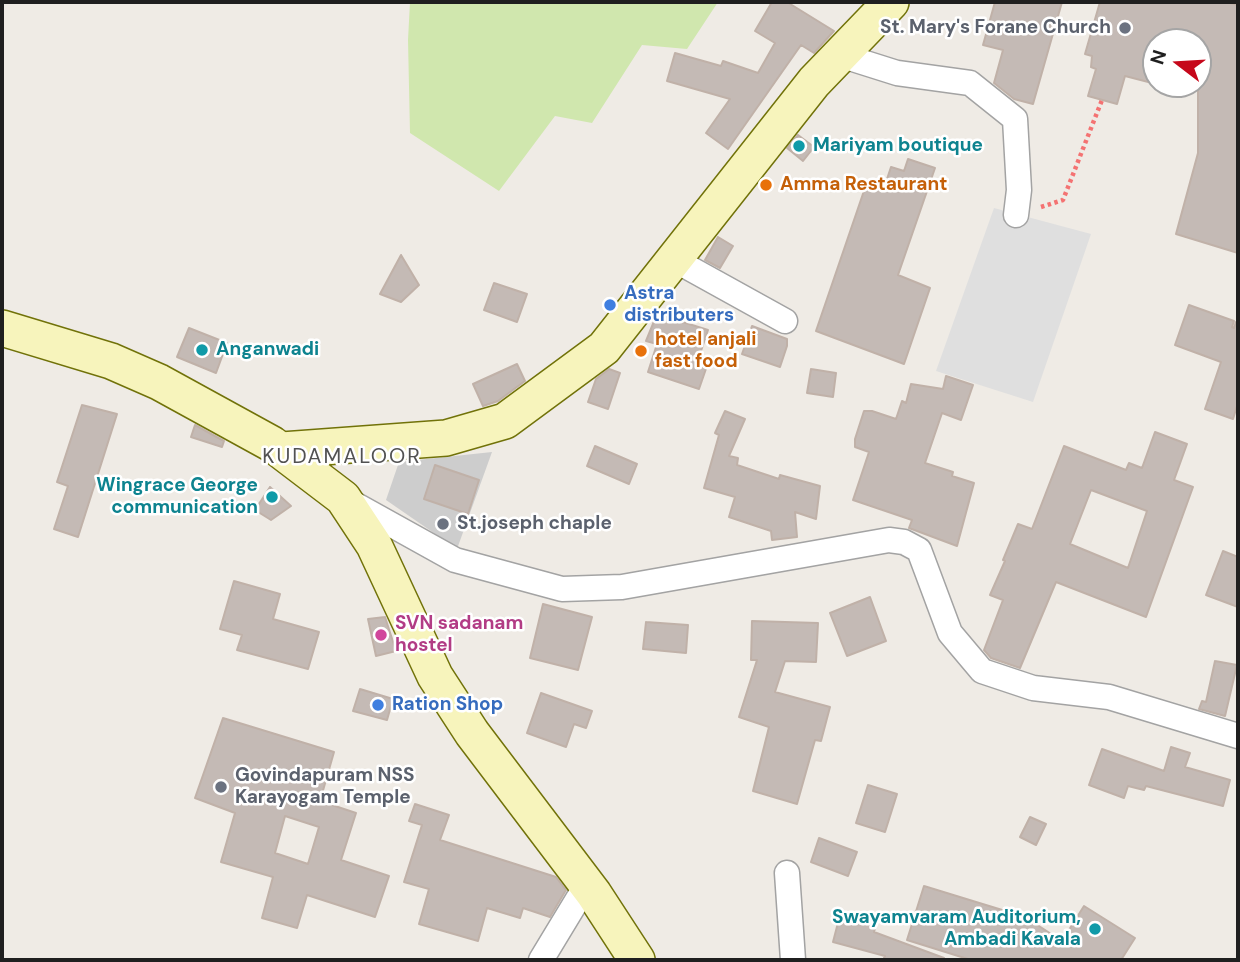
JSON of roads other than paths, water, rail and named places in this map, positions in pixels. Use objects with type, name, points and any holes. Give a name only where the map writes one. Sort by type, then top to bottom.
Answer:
[{"type":"main road","points":[[282,450],[446,438],[505,421],[604,348],[814,82],[891,2]]},
{"type":"main road","points":[[2,328],[111,361],[159,382],[282,450],[344,498],[374,545],[435,676],[472,733],[587,884],[637,960]]},
{"type":"street","points":[[840,55],[897,73],[970,83],[1016,119],[1019,190],[1016,215]]},
{"type":"street","points":[[673,259],[785,321]]},
{"type":"street","points":[[344,498],[455,559],[562,589],[622,587],[890,540],[904,542],[919,550],[950,633],[982,671],[1033,688],[1109,697],[1238,736]]},
{"type":"street","points":[[787,873],[793,960]]},
{"type":"street","points":[[541,960],[587,884]]},
{"type":"place","name":"St. Mary's Forane Church","points":[[1125,28]]},
{"type":"place","name":"Mariyam boutique","points":[[799,146]]},
{"type":"place","name":"Amma Restaurant","points":[[766,185]]},
{"type":"place","name":"Astra distributers","points":[[610,305]]},
{"type":"place","name":"Anganwadi","points":[[202,350]]},
{"type":"place","name":"hotel anjali fast food","points":[[641,351]]},
{"type":"place","name":"Wingrace George communication","points":[[272,497]]},
{"type":"place","name":"St.joseph chaple","points":[[443,524]]},
{"type":"place","name":"SVN sadanam hostel","points":[[381,635]]},
{"type":"place","name":"Ration Shop","points":[[378,705]]},
{"type":"place","name":"Govindapuram NSS Karayogam Temple","points":[[221,787]]},
{"type":"place","name":"Swayamvaram Auditorium, Ambadi Kavala","points":[[1095,929]]},
{"type":"district","name":"KUDAMALOOR","points":[[342,457]]}]
